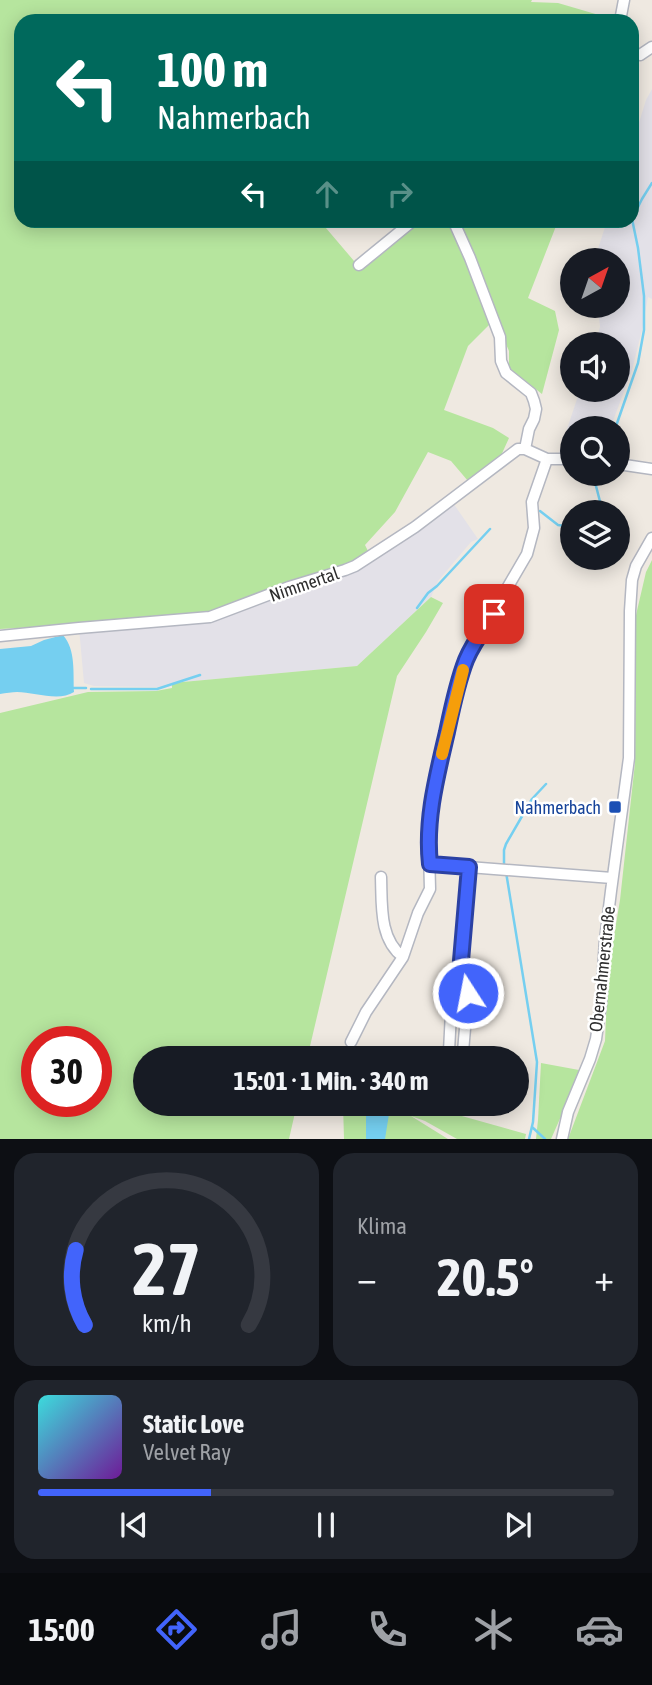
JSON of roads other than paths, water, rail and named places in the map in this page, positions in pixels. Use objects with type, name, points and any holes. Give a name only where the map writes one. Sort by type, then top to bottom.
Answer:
[{"type":"street","points":[[359,265],[404,228]]},
{"type":"street","points":[[457,228],[471,258],[500,337],[501,361],[506,373],[531,393],[534,401],[534,419],[524,449],[547,459],[560,459]]},
{"type":"street","name":"Nimmertal","points":[[0,636],[210,617],[289,587],[345,570],[415,527],[512,451],[524,449]]},
{"type":"street","points":[[351,1042],[366,1012],[403,957],[418,913],[430,889],[429,852],[433,796],[463,667],[527,554],[534,528],[532,502],[547,459]]},
{"type":"street","points":[[630,466],[652,469]]},
{"type":"street","name":"Obernahmerstraße","points":[[562,1139],[568,1112],[596,1039],[612,878],[629,758],[632,580],[636,566],[652,538]]},
{"type":"street","points":[[430,864],[612,878]]},
{"type":"street","points":[[459,984],[468,993],[463,1052],[461,1058],[456,1058],[450,1056],[449,1051],[452,993],[459,984],[469,867]]},
{"type":"street","points":[[381,877],[386,936],[403,957]]},
{"type":"water","points":[[63,635],[72,655],[74,692],[61,696],[17,692],[0,694],[0,649],[31,646]]},
{"type":"water","points":[[366,1116],[389,1116],[385,1139],[366,1139]]},
{"type":"waterway","points":[[639,205],[652,183]]},
{"type":"waterway","points":[[620,416],[638,363],[644,330],[644,296],[634,228]]},
{"type":"waterway","points":[[596,486],[600,500]]},
{"type":"waterway","points":[[540,511],[560,525]]},
{"type":"waterway","points":[[417,608],[428,593],[490,529]]},
{"type":"waterway","points":[[91,689],[157,689],[200,675]]},
{"type":"waterway","points":[[74,688],[86,688]]},
{"type":"waterway","name":"Nahmerbach","points":[[504,866],[506,844],[532,799],[546,784]]},
{"type":"waterway","name":"Nahmerbach","points":[[506,872],[537,1062],[533,1122],[529,1139]]},
{"type":"waterway","points":[[532,1127],[545,1139]]},
{"type":"place","name":"Nahmerbach","points":[[615,807]]}]
